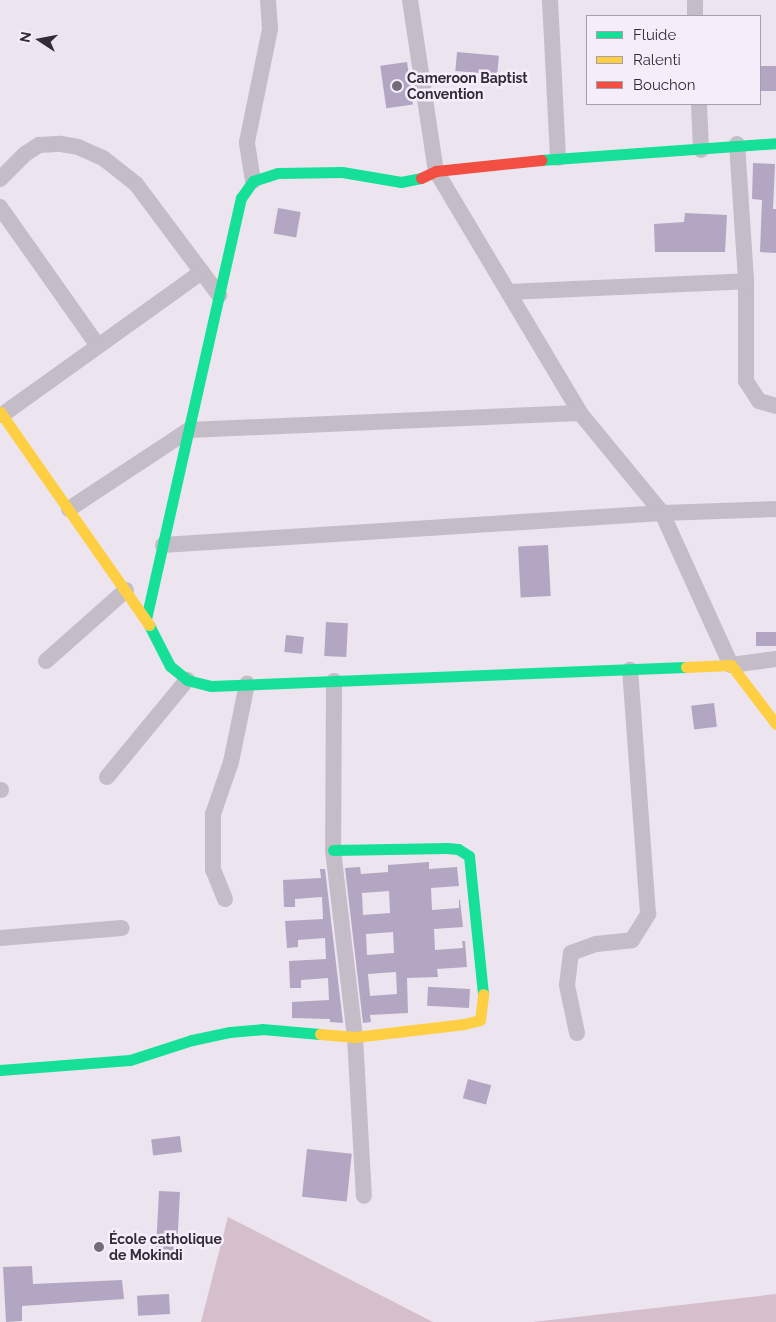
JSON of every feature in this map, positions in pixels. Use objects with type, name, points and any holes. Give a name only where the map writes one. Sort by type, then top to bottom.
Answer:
[{"type":"street","points":[[253,181],[246,142],[270,29],[268,0]]},
{"type":"street","points":[[410,0],[436,171],[580,412],[662,513],[732,665],[776,724]]},
{"type":"street","points":[[550,0],[558,158]]},
{"type":"street","points":[[695,0],[696,15]]},
{"type":"street","points":[[699,105],[701,150]]},
{"type":"street","points":[[146,619],[241,198],[253,181],[278,173],[342,172],[401,182],[424,178],[436,171],[558,158],[701,150],[737,144],[776,143]]},
{"type":"street","points":[[0,179],[25,154],[39,145],[61,144],[78,147],[103,158],[136,184],[219,295]]},
{"type":"street","points":[[737,144],[746,280],[746,381],[759,401],[776,406]]},
{"type":"street","points":[[0,207],[98,346]]},
{"type":"street","points":[[202,272],[1,413],[146,619],[170,666],[187,680],[211,686],[630,670],[732,665],[776,659]]},
{"type":"street","points":[[508,292],[746,280]]},
{"type":"street","points":[[69,509],[189,430],[580,412]]},
{"type":"street","points":[[163,545],[662,513],[776,509]]},
{"type":"street","points":[[46,661],[126,590]]},
{"type":"street","points":[[577,1033],[567,985],[570,953],[596,944],[632,940],[648,914],[630,670]]},
{"type":"street","points":[[107,777],[187,680]]},
{"type":"street","points":[[334,681],[333,850],[355,1037],[364,1196]]},
{"type":"street","points":[[225,900],[213,870],[213,814],[231,762],[246,684]]},
{"type":"street","points":[[0,1070],[130,1060],[192,1040],[238,1031],[262,1029],[355,1037],[464,1024],[480,1020],[484,1000],[469,856],[458,849],[447,848],[333,850]]},
{"type":"street","points":[[0,938],[122,928]]},
{"type":"shaded area","points":[[228,1217],[433,1322],[201,1322]]},
{"type":"shaded area","points":[[776,1294],[776,1322],[533,1322]]},
{"type":"building","points":[[457,52],[499,56],[497,75],[455,71]]},
{"type":"building","name":"Cameroon Baptist Convention","points":[[407,62],[413,105],[386,108],[380,66]]},
{"type":"building","points":[[761,66],[776,66],[776,91],[761,91]]},
{"type":"building","points":[[753,163],[775,164],[773,209],[776,209],[776,253],[760,252],[762,200],[752,199]]},
{"type":"building","points":[[278,208],[301,212],[296,238],[273,234]]},
{"type":"building","points":[[685,213],[727,215],[725,252],[655,252],[654,224],[684,222]]},
{"type":"building","points":[[548,545],[551,596],[521,598],[518,547]]},
{"type":"building","points":[[326,622],[348,623],[346,657],[324,656]]},
{"type":"building","points":[[756,632],[776,632],[776,646],[756,646]]},
{"type":"building","points":[[286,635],[304,637],[302,654],[284,652]]},
{"type":"building","points":[[714,703],[717,727],[694,730],[691,706]]},
{"type":"building","points":[[429,862],[429,869],[457,867],[459,886],[431,888],[432,910],[459,908],[460,900],[463,927],[434,929],[435,950],[463,948],[462,941],[465,941],[467,967],[437,969],[438,977],[407,978],[408,1013],[370,1015],[371,1022],[363,1023],[345,868],[360,867],[361,874],[388,872],[388,865]],"holes":[[[389,891],[390,913],[363,915],[362,893]],[[393,932],[394,953],[367,955],[366,934]],[[396,972],[397,994],[370,996],[368,974]]]},
{"type":"building","points":[[320,869],[325,869],[343,1023],[330,1022],[330,1019],[292,1018],[292,1002],[329,1000],[328,978],[301,980],[301,988],[290,988],[289,961],[326,959],[325,938],[298,940],[298,947],[287,948],[285,921],[323,919],[322,897],[295,899],[295,907],[284,907],[283,880],[321,878]]},
{"type":"building","points":[[428,987],[470,989],[469,1008],[427,1006]]},
{"type":"building","points":[[468,1079],[491,1085],[486,1105],[463,1098]]},
{"type":"building","points":[[180,1136],[182,1152],[153,1155],[151,1140]]},
{"type":"building","points":[[307,1149],[352,1154],[347,1201],[302,1197]]},
{"type":"building","points":[[159,1191],[180,1192],[177,1252],[156,1251]]},
{"type":"building","points":[[32,1266],[33,1284],[122,1280],[124,1299],[22,1306],[22,1321],[6,1322],[3,1267]]},
{"type":"building","points":[[169,1294],[170,1314],[138,1316],[137,1296]]},
{"type":"traffic: fast","points":[[541,160],[776,143]]},
{"type":"traffic: fast","points":[[146,619],[241,198],[253,181],[278,173],[342,172],[401,182],[421,178]]},
{"type":"traffic: fast","points":[[149,625],[170,666],[187,680],[211,686],[686,667]]},
{"type":"traffic: fast","points":[[333,850],[447,848],[458,849],[469,856],[483,994]]},
{"type":"traffic: fast","points":[[0,1070],[130,1060],[192,1040],[230,1032],[262,1029],[320,1034]]},
{"type":"traffic: slow","points":[[0,412],[149,625]]},
{"type":"traffic: slow","points":[[686,667],[731,665],[776,724]]},
{"type":"traffic: slow","points":[[320,1034],[355,1037],[464,1024],[480,1020],[483,994]]},
{"type":"traffic: jam","points":[[421,178],[436,171],[541,160]]},
{"type":"place","name":"Cameroon Baptist Convention","points":[[397,86]]},
{"type":"place","name":"École catholique de Mokindi","points":[[99,1247]]}]
